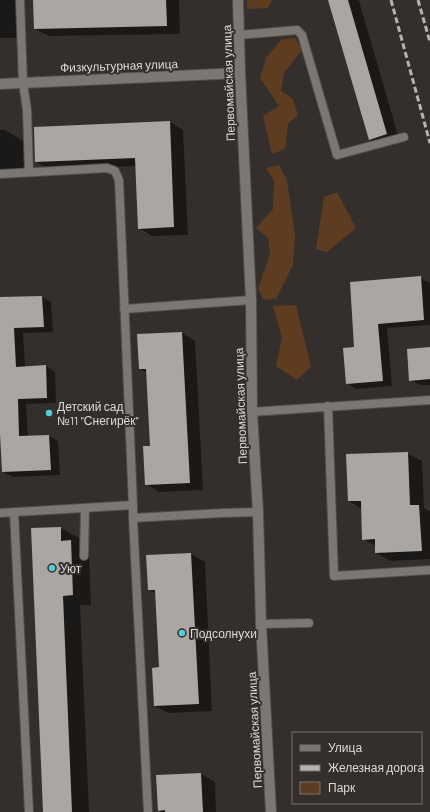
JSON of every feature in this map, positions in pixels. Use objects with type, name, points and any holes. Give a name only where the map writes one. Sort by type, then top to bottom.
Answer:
[{"type":"main road","name":"Первомайская улица","points":[[238,0],[251,300],[252,412],[258,512],[261,624],[271,812]]},
{"type":"main road","name":"Физкультурная улица","points":[[0,84],[240,73]]},
{"type":"lane","points":[[20,0],[23,83],[27,110],[29,172]]},
{"type":"lane","points":[[239,35],[297,30],[302,35],[336,155],[404,137]]},
{"type":"lane","points":[[0,174],[107,168],[115,171],[119,180],[133,518],[148,812]]},
{"type":"lane","points":[[124,309],[251,300]]},
{"type":"lane","points":[[252,412],[430,400]]},
{"type":"lane","points":[[328,406],[334,576],[430,570]]},
{"type":"lane","points":[[0,513],[133,506]]},
{"type":"lane","points":[[84,556],[85,508]]},
{"type":"lane","points":[[14,512],[29,812]]},
{"type":"lane","points":[[133,518],[258,512]]},
{"type":"lane","points":[[261,624],[309,622]]},
{"type":"green space","points":[[247,0],[272,0],[268,8],[247,9]]},
{"type":"green space","points":[[295,38],[302,50],[284,73],[281,91],[293,99],[298,115],[288,124],[285,149],[272,154],[263,116],[279,106],[260,78],[266,58],[282,39]]},
{"type":"green space","points":[[279,165],[287,180],[295,236],[293,265],[276,299],[264,300],[258,289],[270,254],[268,238],[256,228],[273,209],[274,181],[266,168]]},
{"type":"green space","points":[[337,192],[356,228],[327,252],[316,249],[324,197]]},
{"type":"green space","points":[[296,305],[311,367],[297,380],[276,366],[282,338],[273,306]]},
{"type":"building","points":[[33,0],[166,0],[167,26],[34,29]]},
{"type":"building","points":[[328,0],[348,0],[387,134],[369,140]]},
{"type":"building","points":[[170,121],[174,227],[138,229],[135,158],[35,162],[34,127]]},
{"type":"building","points":[[421,276],[424,320],[378,324],[383,381],[346,384],[343,348],[354,347],[350,282]]},
{"type":"building","points":[[42,296],[44,327],[14,328],[16,367],[46,365],[47,398],[18,399],[19,436],[49,435],[51,470],[2,472],[0,434],[0,297]]},
{"type":"building","points":[[182,332],[190,483],[145,485],[143,446],[150,446],[146,369],[139,369],[137,334]]},
{"type":"building","points":[[430,347],[430,379],[409,381],[407,349]]},
{"type":"building","points":[[408,452],[410,505],[419,505],[422,551],[375,553],[375,539],[362,540],[361,501],[348,501],[346,454]]},
{"type":"building","points":[[61,527],[61,541],[71,540],[73,595],[63,596],[72,812],[43,812],[31,528]]},
{"type":"building","points":[[191,553],[199,704],[154,706],[152,668],[159,667],[155,590],[148,590],[146,555]]},
{"type":"building","points":[[201,773],[203,812],[158,811],[156,775]]},
{"type":"railway","points":[[391,0],[430,143]]},
{"type":"railway","points":[[418,0],[430,42]]},
{"type":"place","name":"Детский сад №11 \"Снегирёк\"","points":[[49,413]]},
{"type":"place","name":"Уют","points":[[52,568]]},
{"type":"place","name":"Подсолнухи","points":[[182,633]]}]
